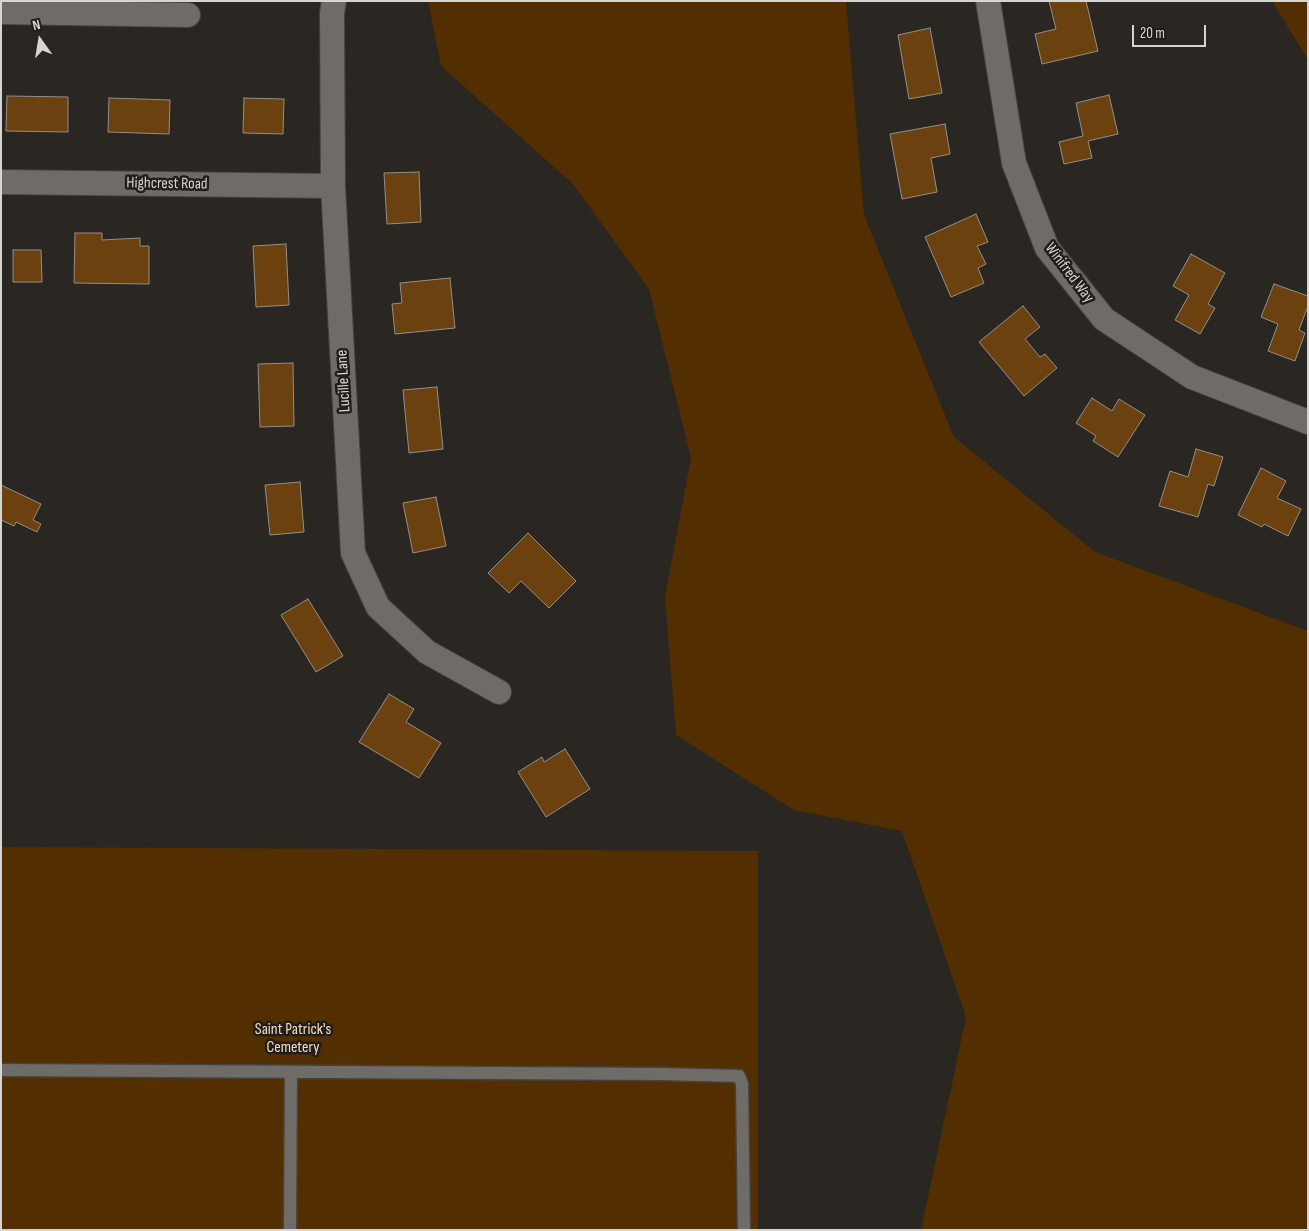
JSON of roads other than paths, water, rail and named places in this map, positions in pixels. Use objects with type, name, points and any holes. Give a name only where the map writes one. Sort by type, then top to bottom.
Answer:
[{"type":"street","name":"Lucille Lane","points":[[334,1],[332,13],[333,186],[353,553],[378,607],[428,652],[500,692]]},
{"type":"street","name":"Winifred Way","points":[[988,1],[1014,163],[1047,248],[1104,319],[1192,377],[1308,422]]},
{"type":"street","points":[[1,12],[188,15]]},
{"type":"street","name":"Highcrest Road","points":[[1,182],[333,186]]},
{"type":"lane","points":[[1,1070],[739,1076],[742,1084],[744,1230]]},
{"type":"lane","points":[[290,1230],[291,1072]]},
{"type":"park label","name":"Saint Patrick's Cemetery","points":[[293,1039]]}]
